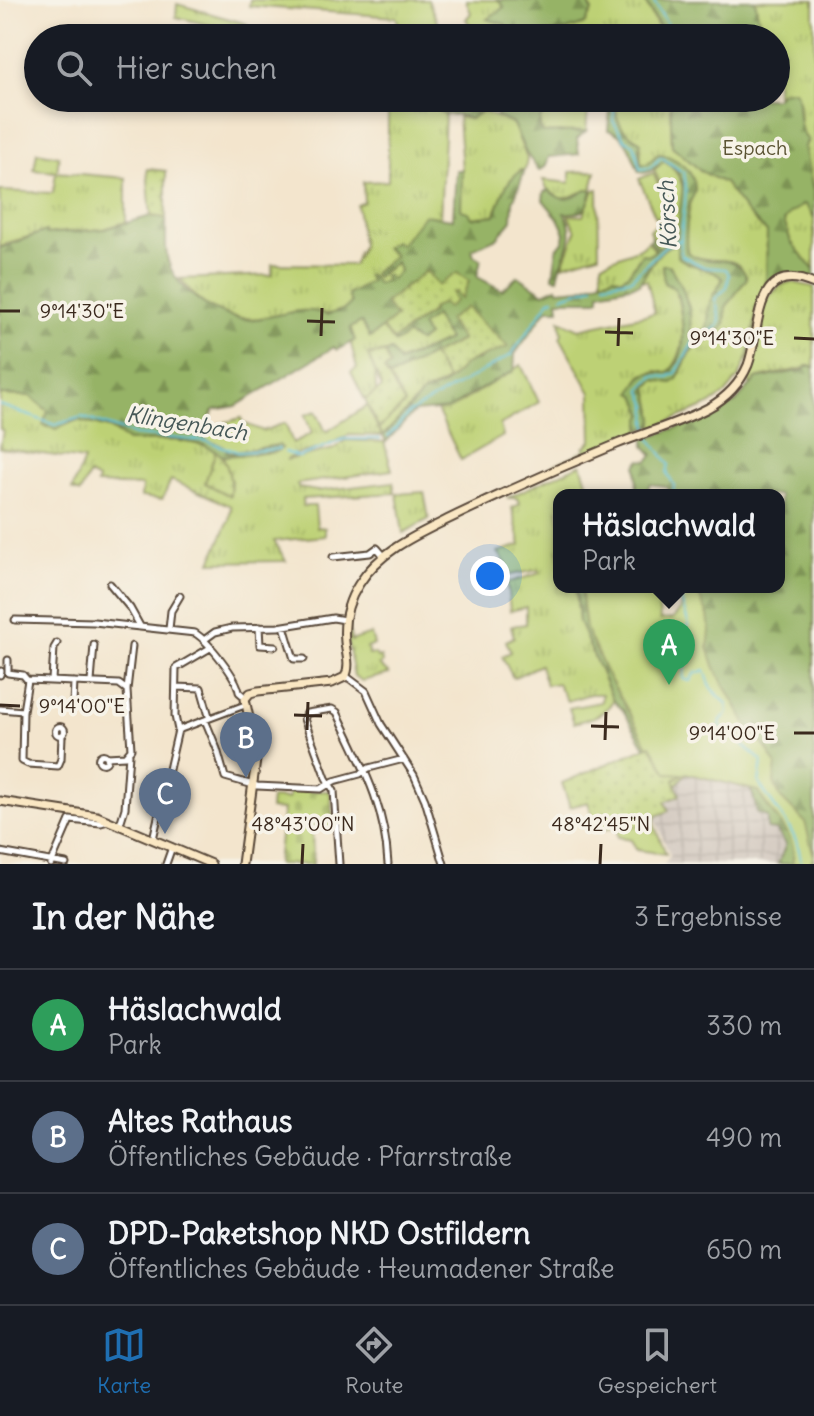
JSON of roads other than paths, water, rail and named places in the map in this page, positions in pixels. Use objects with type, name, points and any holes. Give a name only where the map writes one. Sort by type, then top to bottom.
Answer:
[{"type":"main road","points":[[242,864],[254,785],[255,746],[245,701],[254,692],[332,683],[346,676],[345,620],[354,592],[373,566],[401,544],[511,490],[705,409],[735,387],[749,364],[760,304],[769,290],[789,280],[814,284]]},
{"type":"main road","points":[[0,801],[71,810],[109,820],[211,864]]},
{"type":"street","points":[[333,557],[370,553],[377,548],[384,556]]},
{"type":"street","points":[[370,553],[373,566]]},
{"type":"street","points":[[110,584],[140,626]]},
{"type":"street","points":[[169,629],[170,613],[180,596]]},
{"type":"street","points":[[204,640],[215,632],[229,628],[284,626],[331,618],[345,620]]},
{"type":"street","points":[[15,620],[81,621],[195,633],[237,682],[245,701],[178,730]]},
{"type":"street","points":[[284,626],[294,659],[304,659]]},
{"type":"street","points":[[259,627],[260,645],[275,646]]},
{"type":"street","points":[[52,680],[57,643]]},
{"type":"street","points":[[91,682],[94,645]]},
{"type":"street","points":[[120,824],[125,810],[131,746],[127,690],[132,646]]},
{"type":"street","points":[[153,839],[178,730],[175,717],[178,665],[210,648]]},
{"type":"street","points":[[8,660],[8,673],[23,675],[28,681],[21,758],[25,764],[58,766],[62,736]]},
{"type":"street","points":[[346,676],[366,691],[381,724],[404,759],[425,800],[444,864]]},
{"type":"street","points":[[28,681],[119,684],[127,690]]},
{"type":"street","points":[[73,704],[74,682]]},
{"type":"street","points":[[176,687],[201,688],[225,777],[254,785],[321,789],[330,783],[404,759]]},
{"type":"street","points":[[0,709],[23,711]]},
{"type":"street","points":[[339,864],[335,798],[304,721],[305,716],[315,711],[336,710],[366,770],[382,814],[388,864]]},
{"type":"street","points":[[107,757],[129,754]]},
{"type":"street","points":[[52,862],[70,820],[103,823],[109,820]]},
{"type":"street","points":[[166,864],[172,847]]},
{"type":"street","points":[[0,852],[66,864]]},
{"type":"waterway","name":"Körsch","points":[[653,0],[667,24]]},
{"type":"waterway","name":"Körsch","points":[[614,112],[613,121],[625,140],[634,144],[640,169],[650,168],[661,157],[684,173],[686,193],[681,255],[704,267],[726,269],[729,275],[727,287],[715,299],[719,325],[705,336],[695,339],[676,373],[668,377],[654,376],[641,389],[648,406],[647,423],[651,440],[669,464],[667,473],[674,489]]},
{"type":"waterway","name":"Klingenbach","points":[[605,283],[631,279],[665,246],[680,240]]},
{"type":"waterway","name":"Klingenbach","points":[[563,296],[594,286]]},
{"type":"waterway","name":"Klingenbach","points":[[388,437],[409,413],[511,355],[554,298]]},
{"type":"waterway","name":"Klingenbach","points":[[0,405],[55,425],[82,417],[135,435],[207,441],[238,452],[279,449]]},
{"type":"waterway","name":"Klingenbach","points":[[285,452],[299,457],[344,439],[380,439]]},
{"type":"waterway","name":"Körsch","points":[[681,593],[689,626],[676,631],[667,650],[686,663],[683,679],[690,681],[694,674],[705,670],[711,688],[727,704],[728,713],[720,726],[735,733],[744,746],[762,761],[759,783],[791,831],[800,852],[801,864]]},
{"type":"place","name":"Häslachwald","points":[[669,685]]},
{"type":"place","name":"Altes Rathaus","points":[[246,778]]},
{"type":"place","name":"DPD-Paketshop NKD Ostfildern","points":[[165,834]]},
{"type":"park label","name":"Espach","points":[[755,147]]}]
